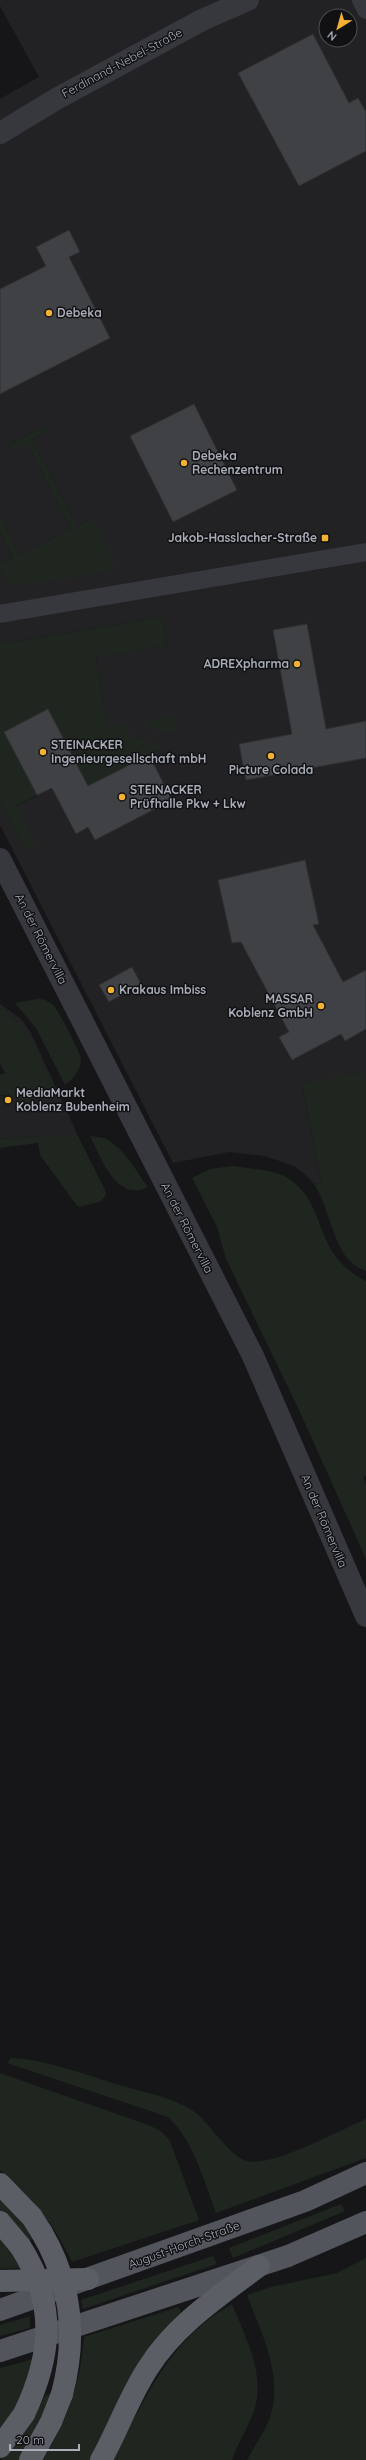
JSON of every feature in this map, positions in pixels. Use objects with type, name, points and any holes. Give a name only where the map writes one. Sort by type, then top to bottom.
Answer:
[{"type":"highway","points":[[0,2184],[32,2217],[42,2233],[59,2265],[70,2309],[70,2356],[62,2394],[46,2433],[30,2460]]},
{"type":"highway","points":[[0,2222],[20,2246],[35,2273],[40,2287],[47,2331],[43,2366],[24,2414],[0,2446]]},
{"type":"highway","points":[[101,2460],[138,2385],[158,2353],[193,2316],[259,2266]]},
{"type":"highway","points":[[0,2281],[88,2279]]},
{"type":"main road","name":"August-Horch-Straße","points":[[0,2310],[298,2204],[366,2173]]},
{"type":"main road","points":[[0,2351],[259,2266],[324,2242],[366,2222]]},
{"type":"street","name":"Ferdinand-Nebel-Straße","points":[[0,133],[58,98],[202,20],[248,0]]},
{"type":"street","points":[[361,0],[366,10]]},
{"type":"street","points":[[0,614],[366,552]]},
{"type":"street","name":"An der Römervilla","points":[[0,859],[253,1356],[363,1610],[366,1630]]},
{"type":"shaded area","points":[[0,0],[366,0],[366,1071],[302,1085],[321,1183],[314,1184],[306,1175],[294,1166],[265,1156],[229,1152],[173,1163],[0,825],[0,802],[24,849],[16,806],[37,796],[4,732],[48,709],[81,773],[162,747],[143,742],[133,737],[126,730],[107,728],[96,656],[168,645],[162,617],[0,644],[0,569],[10,587],[92,518],[77,526],[32,440],[48,432],[45,426],[8,445],[11,451],[27,443],[71,529],[21,555],[0,514],[0,99],[39,77],[0,6]]},
{"type":"shaded area","points":[[45,426],[48,432],[32,440],[77,526],[92,518],[114,562],[111,571],[10,587],[0,569],[0,564],[13,558],[0,532],[0,514],[21,555],[71,529],[27,443],[11,451],[8,445]]},
{"type":"shaded area","points":[[0,532],[13,558],[0,564]]},
{"type":"shaded area","points":[[162,617],[168,645],[96,657],[107,727],[124,725],[133,737],[163,747],[72,794],[81,773],[48,710],[5,732],[37,795],[16,806],[36,844],[24,849],[0,802],[0,644]]},
{"type":"shaded area","points":[[175,717],[177,731],[172,732],[160,732],[153,728],[147,721]]},
{"type":"shaded area","points":[[37,999],[47,1001],[55,1007],[80,1055],[81,1059],[78,1071],[65,1085],[36,1028],[15,1003]]},
{"type":"shaded area","points":[[0,1004],[21,1019],[31,1033],[78,1136],[38,1136],[0,1139],[0,1094],[6,1098],[17,1021],[0,1008]]},
{"type":"shaded area","points":[[0,1008],[10,1015],[27,1034],[56,1091],[24,1102],[0,1094],[0,1075],[5,1073],[0,1063]]},
{"type":"shaded area","points":[[366,1071],[366,1271],[352,1263],[340,1248],[319,1193],[314,1184],[321,1183],[302,1084]]},
{"type":"shaded area","points":[[38,1136],[78,1136],[105,1190],[106,1195],[100,1202],[78,1207],[40,1155],[38,1143],[0,1148],[0,1139]]},
{"type":"shaded area","points":[[90,1136],[106,1139],[118,1148],[129,1160],[148,1187],[137,1190],[127,1189],[118,1183],[105,1166]]},
{"type":"shaded area","points":[[233,1166],[279,1174],[292,1181],[304,1192],[312,1205],[329,1245],[337,1258],[349,1270],[366,1281],[366,1476],[363,1476],[366,1485],[366,1559],[299,1410],[226,1259],[217,1227],[192,1178],[210,1169]]},
{"type":"shaded area","points":[[11,2058],[25,2059],[54,2065],[177,2102],[199,2115],[229,2149],[245,2161],[253,2162],[280,2157],[366,2119],[366,2158],[216,2213],[191,2149],[185,2138],[168,2117],[7,2063]]},
{"type":"shaded area","points":[[0,2073],[151,2126],[162,2132],[170,2141],[199,2220],[72,2262],[50,2223],[22,2190],[0,2170]]},
{"type":"shaded area","points":[[0,2197],[19,2217],[34,2238],[29,2241],[0,2210]]},
{"type":"shaded area","points":[[341,2204],[345,2211],[233,2258],[229,2248]]},
{"type":"shaded area","points":[[0,2235],[22,2268],[0,2269]]},
{"type":"shaded area","points":[[213,2256],[217,2264],[83,2309],[81,2300]]},
{"type":"shaded area","points":[[366,2258],[366,2460],[247,2460],[270,2417],[274,2402],[274,2386],[273,2370],[269,2354],[247,2295],[271,2287],[337,2273]]},
{"type":"shaded area","points":[[232,2304],[249,2345],[258,2387],[252,2416],[236,2448],[232,2460],[113,2460],[148,2393],[174,2353],[191,2335],[210,2319]]},
{"type":"shaded area","points":[[179,2307],[182,2315],[147,2350],[130,2378],[90,2460],[43,2460],[52,2446],[66,2416],[71,2401],[80,2369],[84,2337]]},
{"type":"shaded area","points":[[30,2316],[30,2328],[0,2336],[0,2325]]},
{"type":"shaded area","points":[[34,2359],[24,2394],[0,2433],[0,2368]]},
{"type":"shaded area","points":[[53,2392],[45,2415],[19,2460],[0,2460],[13,2446],[45,2396]]},
{"type":"building","points":[[313,34],[318,44],[318,48],[320,48],[349,103],[358,98],[366,112],[366,151],[299,186],[238,73]]},
{"type":"building","name":"Debeka","points":[[69,230],[80,252],[69,257],[110,338],[0,394],[0,289],[46,266],[36,247]]},
{"type":"building","name":"Debeka Rechenzentrum","points":[[194,404],[237,490],[173,522],[130,436]]},
{"type":"building","points":[[307,624],[326,729],[366,721],[366,758],[246,780],[239,744],[292,734],[273,630]]},
{"type":"building","points":[[48,709],[88,786],[149,755],[172,800],[95,840],[88,827],[76,834],[52,788],[37,795],[4,732]]},
{"type":"building","points":[[305,860],[319,924],[313,925],[343,982],[366,970],[366,1029],[345,1041],[341,1034],[292,1060],[279,1037],[289,1032],[241,942],[232,943],[218,880]]},
{"type":"building","points":[[132,967],[141,984],[109,1002],[99,985]]},
{"type":"place","name":"Debeka","points":[[49,313]]},
{"type":"place","name":"Debeka Rechenzentrum","points":[[184,463]]},
{"type":"place","name":"Jakob-Hasslacher-Straße","points":[[325,538]]},
{"type":"place","name":"ADREXpharma","points":[[297,664]]},
{"type":"place","name":"STEINACKER Ingenieurgesellschaft mbH","points":[[43,752]]},
{"type":"place","name":"Picture Colada","points":[[271,756]]},
{"type":"place","name":"STEINACKER Prüfhalle Pkw + Lkw","points":[[122,797]]},
{"type":"place","name":"Krakaus Imbiss","points":[[111,990]]},
{"type":"place","name":"MASSAR Koblenz GmbH","points":[[321,1006]]},
{"type":"place","name":"MediaMarkt Koblenz Bubenheim","points":[[8,1100]]}]
